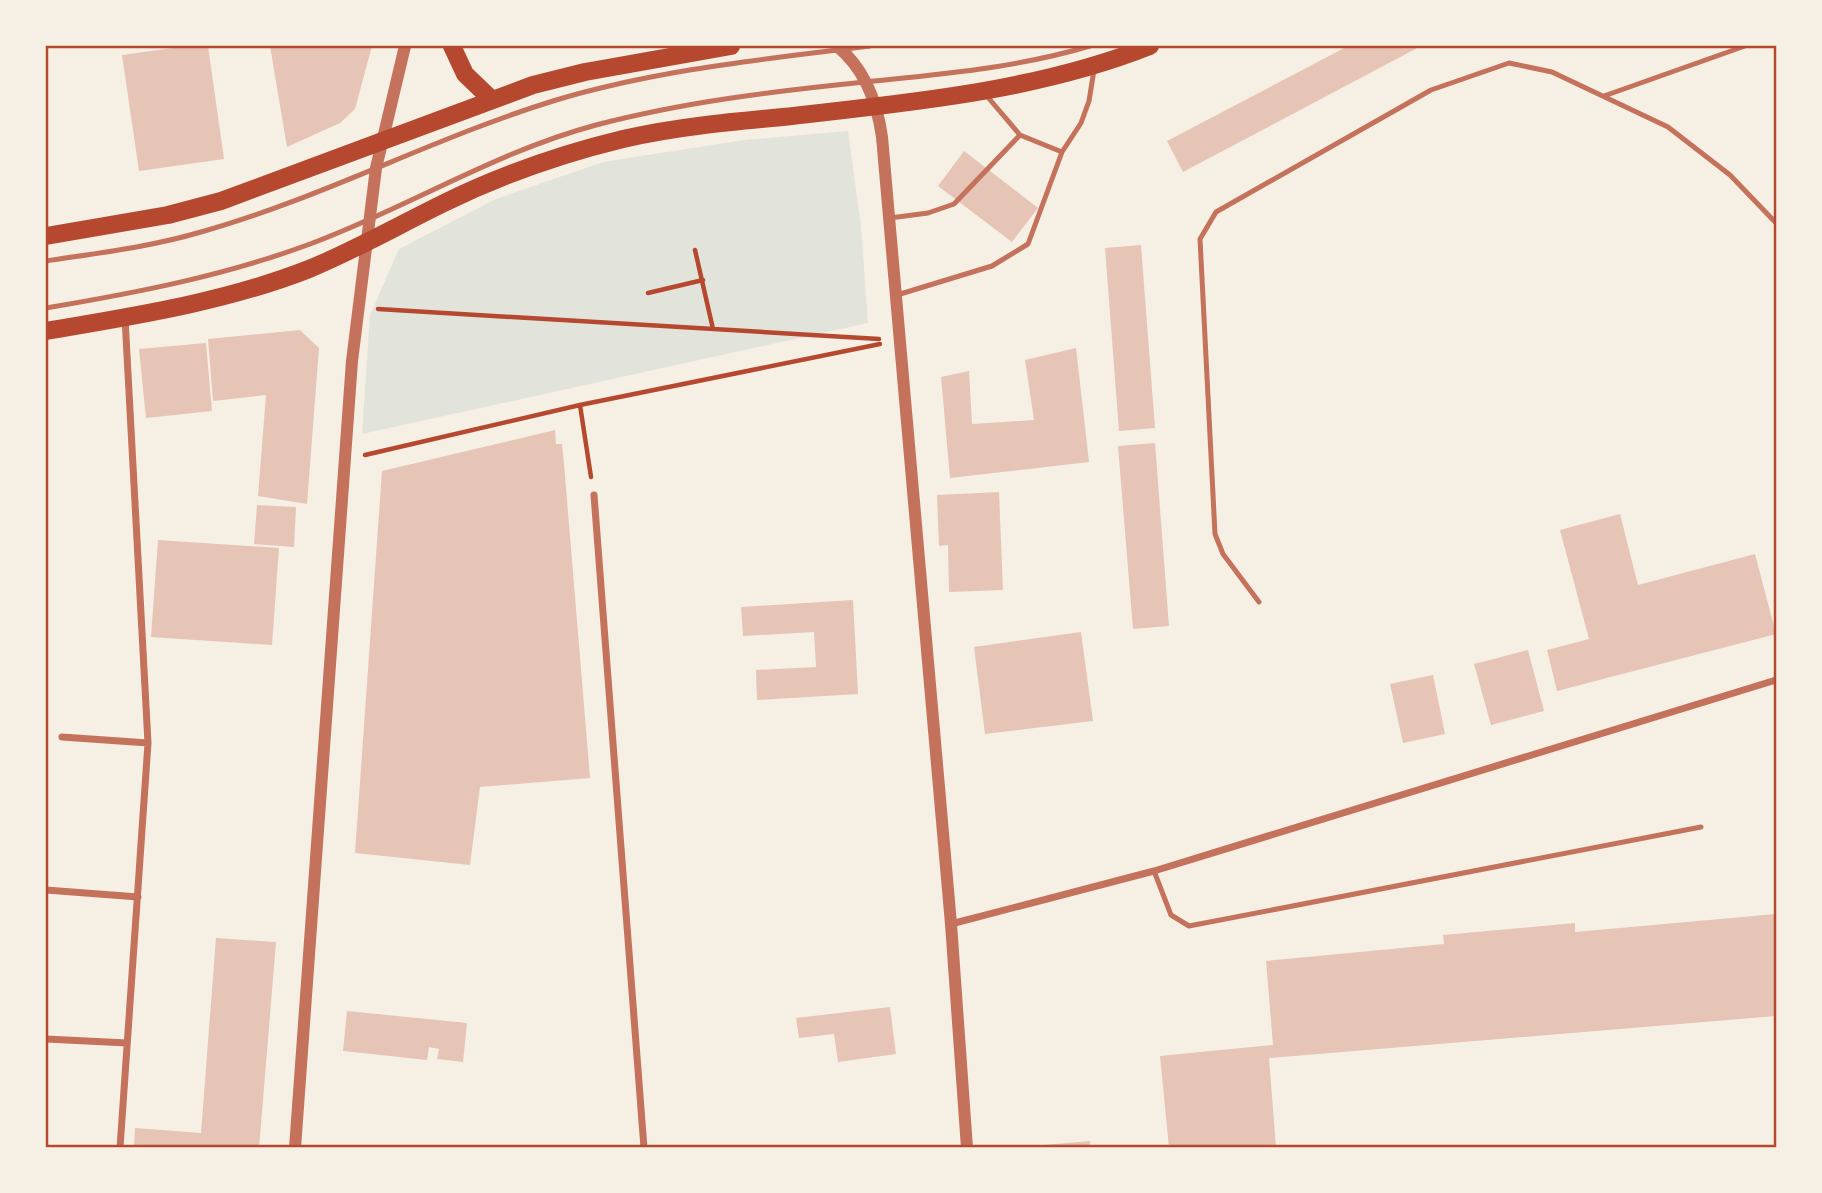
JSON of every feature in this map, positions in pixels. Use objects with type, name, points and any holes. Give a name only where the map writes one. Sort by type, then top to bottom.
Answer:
[{"type":"main road","points":[[452,46],[466,74],[491,99]]},
{"type":"main road","points":[[46,236],[168,215],[221,201],[491,99],[585,72],[731,46]]},
{"type":"main road","points":[[46,331],[125,318],[248,289],[309,269],[497,179],[589,148],[669,130],[878,106],[982,90],[1095,64],[1150,46]]},
{"type":"street","points":[[295,1147],[364,243],[376,168],[405,46]]},
{"type":"street","points":[[839,47],[866,81],[878,106],[897,295],[951,924],[967,1147]]},
{"type":"street","points":[[120,1147],[148,743],[125,318]]},
{"type":"street","points":[[594,495],[644,1147]]},
{"type":"street","points":[[951,924],[1154,871],[1776,680]]},
{"type":"street","points":[[62,737],[148,743]]},
{"type":"street","points":[[46,890],[138,897]]},
{"type":"street","points":[[46,1040],[127,1043]]},
{"type":"lane","points":[[46,261],[201,233],[507,116],[594,90],[695,70],[839,47],[870,46]]},
{"type":"lane","points":[[46,308],[157,288],[232,270],[310,244],[501,157],[581,129],[707,102],[1014,65],[1090,46]]},
{"type":"lane","points":[[1604,96],[1745,46]]},
{"type":"lane","points":[[1259,602],[1223,554],[1215,534],[1200,239],[1216,212],[1431,90],[1509,63],[1552,72],[1668,127],[1730,175],[1776,223]]},
{"type":"lane","points":[[897,295],[1000,263],[1028,244],[1062,152],[1081,124],[1089,101],[1095,64]]},
{"type":"lane","points":[[982,90],[1020,135],[1062,152]]},
{"type":"lane","points":[[890,218],[938,210],[954,204],[1020,135]]},
{"type":"lane","points":[[1154,871],[1171,915],[1189,926],[1701,827]]},
{"type":"path","points":[[695,250],[713,329]]},
{"type":"path","points":[[648,293],[703,280]]},
{"type":"path","points":[[358,307],[901,340]]},
{"type":"path","points":[[347,459],[580,405],[901,340]]},
{"type":"path","points":[[580,405],[594,495]]},
{"type":"shaded area","points":[[848,131],[861,226],[868,323],[362,434],[370,315],[399,249],[496,199],[603,162],[744,140]]},
{"type":"building","points":[[187,46],[208,46],[224,159],[139,171],[122,55]]},
{"type":"building","points":[[270,46],[372,46],[355,109],[340,123],[287,147]]},
{"type":"building","points":[[1348,46],[1421,46],[1183,172],[1167,141]]},
{"type":"building","points":[[964,151],[1038,208],[1012,242],[938,186]]},
{"type":"building","points":[[1141,245],[1155,428],[1119,431],[1105,248]]},
{"type":"building","points":[[300,330],[319,348],[307,504],[258,496],[266,395],[213,401],[208,339]]},
{"type":"building","points":[[206,343],[212,411],[146,418],[139,349]]},
{"type":"building","points":[[1076,348],[1089,462],[950,478],[941,377],[969,371],[972,424],[1034,420],[1025,360]]},
{"type":"building","points":[[555,430],[556,444],[562,444],[590,778],[480,787],[470,865],[355,853],[382,471]]},
{"type":"building","points":[[1155,443],[1169,626],[1133,629],[1118,446]]},
{"type":"building","points":[[999,492],[1003,590],[949,592],[948,545],[939,546],[937,495]]},
{"type":"building","points":[[257,505],[296,507],[294,547],[254,544]]},
{"type":"building","points":[[1620,514],[1638,585],[1755,554],[1776,634],[1557,691],[1547,650],[1589,639],[1560,530]]},
{"type":"building","points":[[158,540],[279,548],[272,645],[151,637]]},
{"type":"building","points":[[853,600],[858,694],[757,700],[756,670],[816,667],[814,632],[743,636],[741,607]]},
{"type":"building","points":[[1081,632],[1093,721],[985,734],[974,647]]},
{"type":"building","points":[[1528,650],[1544,711],[1491,725],[1474,664]]},
{"type":"building","points":[[1433,675],[1445,734],[1403,743],[1390,684]]},
{"type":"building","points":[[1776,914],[1776,1016],[1269,1058],[1276,1148],[1169,1148],[1160,1056],[1273,1045],[1266,961],[1444,944],[1443,935],[1575,923],[1575,932]]},
{"type":"building","points":[[216,938],[276,942],[259,1148],[134,1148],[135,1128],[201,1133]]},
{"type":"building","points":[[890,1007],[896,1054],[838,1062],[834,1034],[799,1038],[796,1018]]},
{"type":"building","points":[[347,1011],[467,1023],[463,1062],[437,1059],[439,1049],[429,1047],[427,1060],[343,1051]]},
{"type":"building","points":[[1090,1141],[1090,1148],[1032,1148],[1032,1146]]}]
